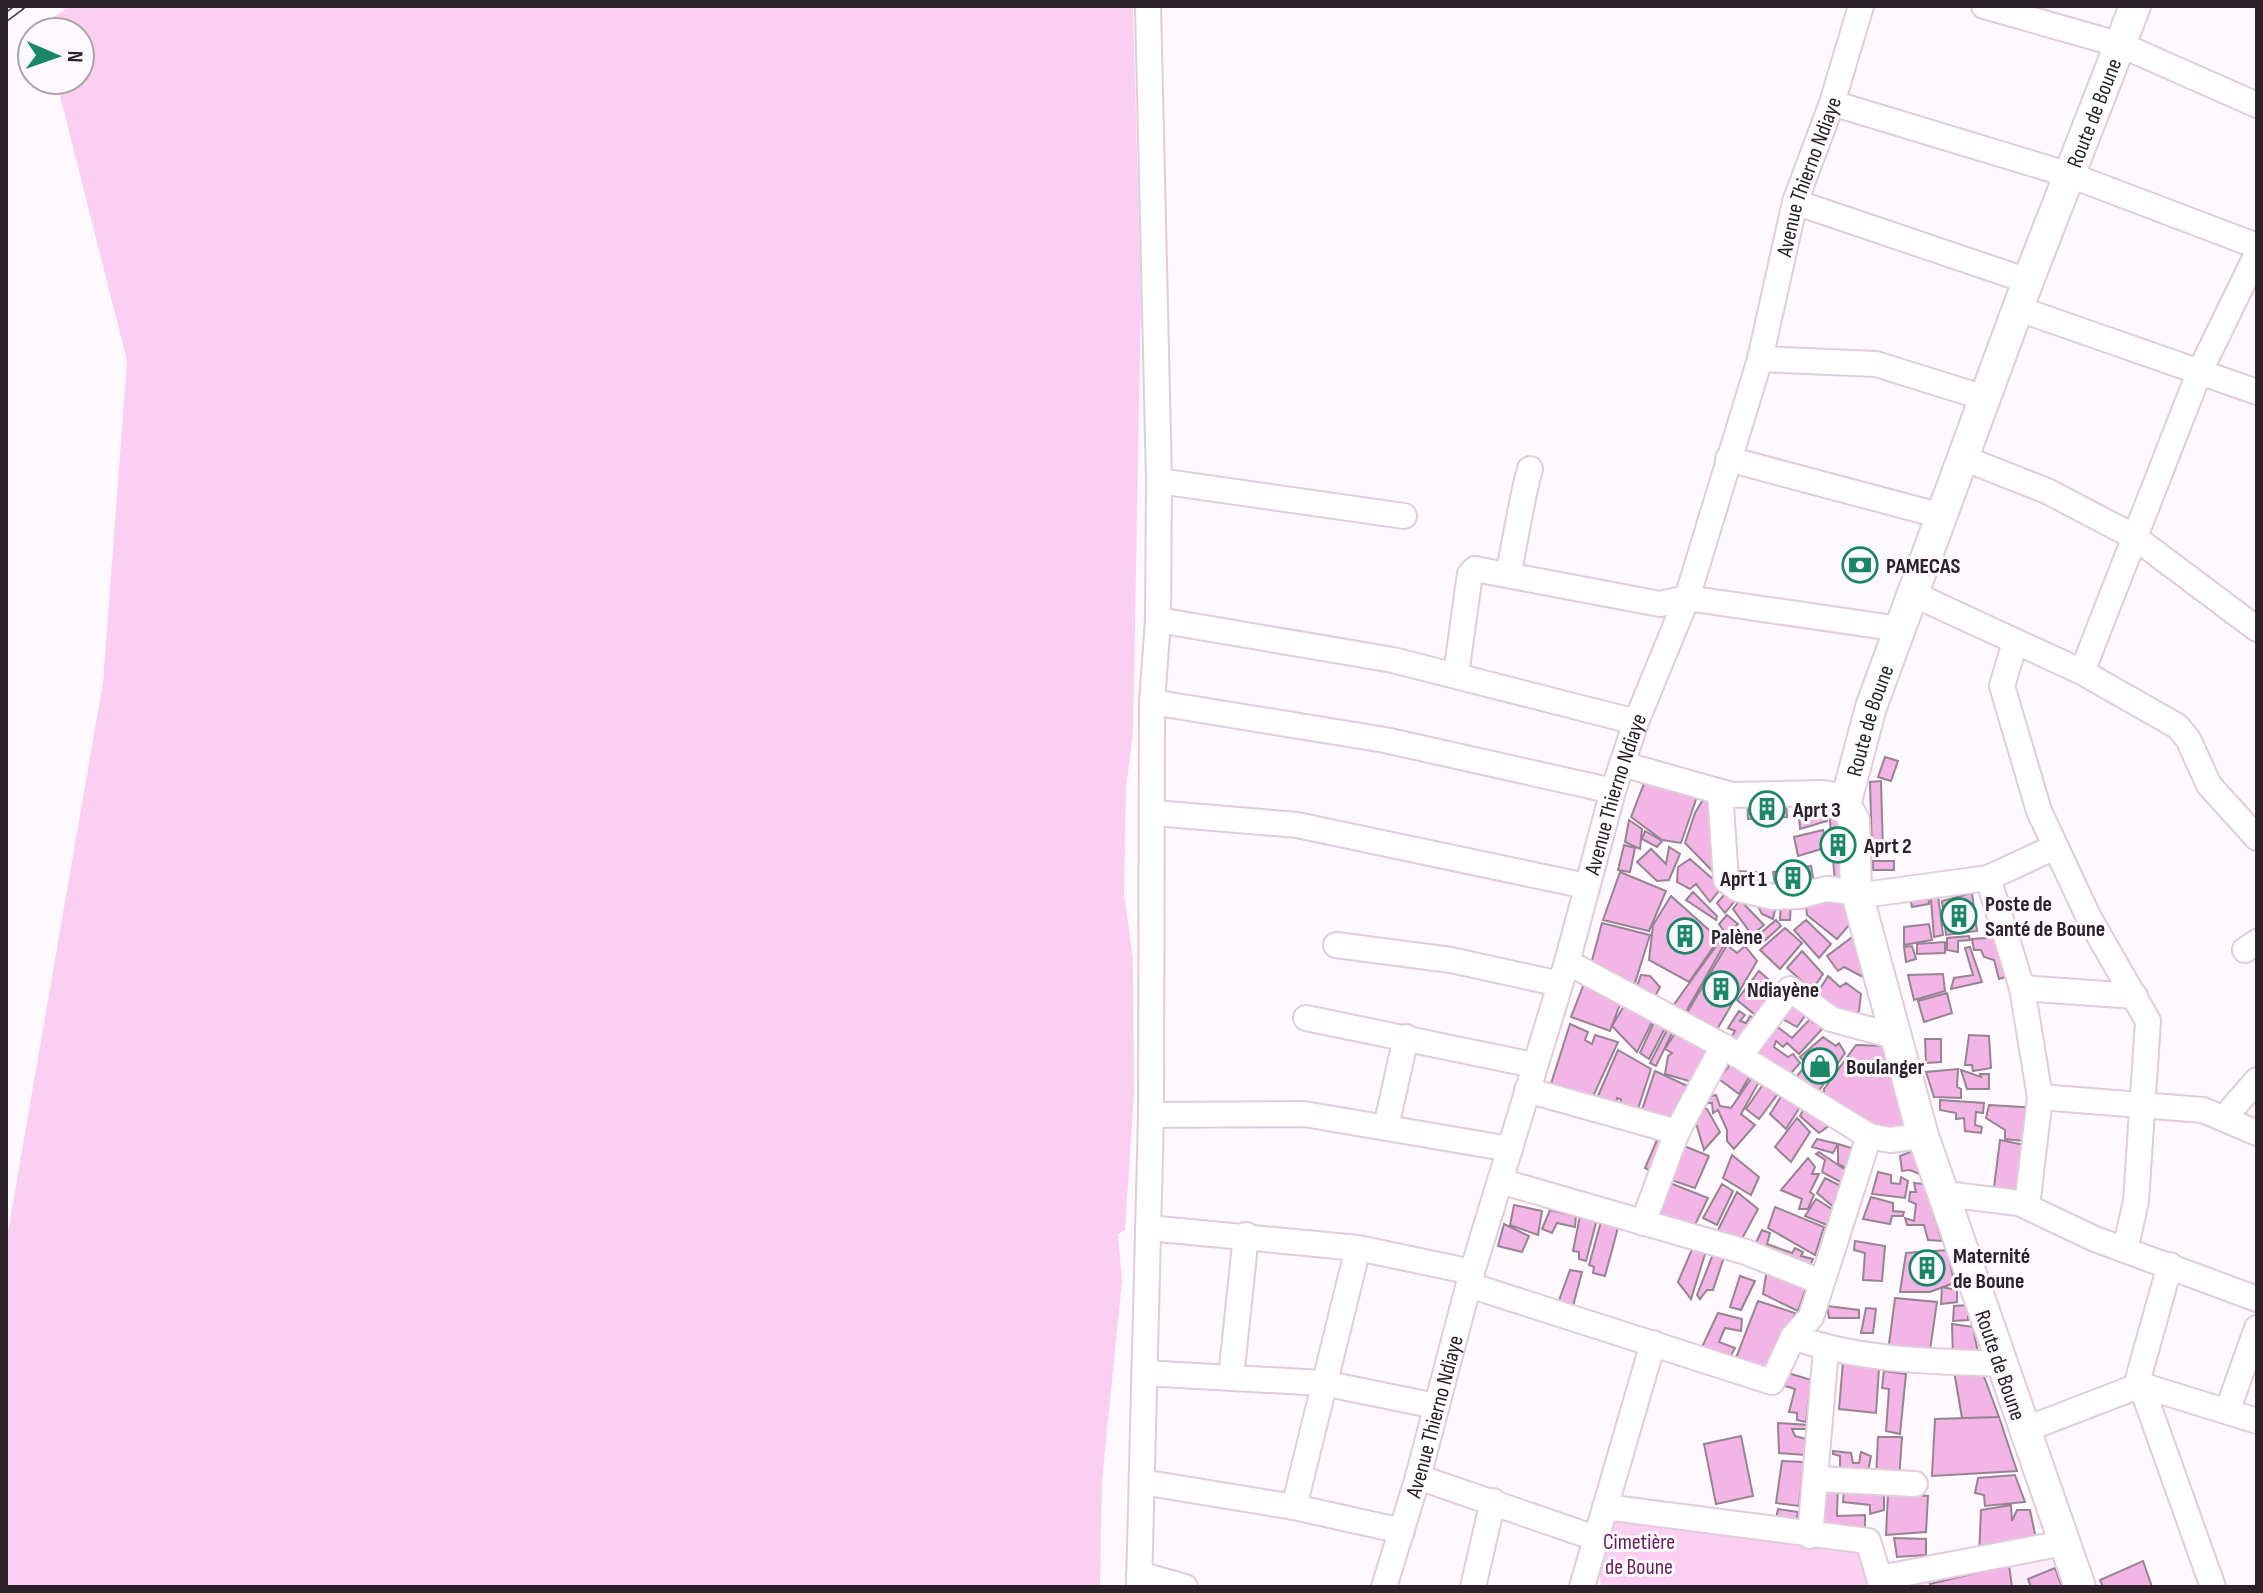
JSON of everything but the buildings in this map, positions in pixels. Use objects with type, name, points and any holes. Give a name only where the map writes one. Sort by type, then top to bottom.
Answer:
[{"type":"street","points":[[1148,6],[1159,481],[1158,620],[1152,702],[1151,1115],[1139,1580],[1185,1587]]},
{"type":"street","name":"Avenue Thierno Ndiaye","points":[[1384,1587],[1418,1477],[1470,1279],[1533,1065],[1564,973],[1613,791],[1636,722],[1687,598],[1760,359],[1795,202],[1832,103],[1861,6]]},
{"type":"street","points":[[1984,6],[2121,45],[2257,105]]},
{"type":"street","name":"Route de Boune","points":[[2080,1587],[1923,1136],[1856,890],[1854,820],[1845,805],[1871,707],[2135,6]]},
{"type":"street","points":[[1832,103],[2070,175],[2257,246]]},
{"type":"street","points":[[1795,202],[2024,295],[2199,373],[2257,392]]},
{"type":"street","points":[[2082,672],[2199,373],[2257,254]]},
{"type":"street","points":[[1760,359],[1876,364],[1985,398]]},
{"type":"street","points":[[1963,458],[2047,491],[2133,536],[2257,629]]},
{"type":"street","points":[[1728,459],[1942,516]]},
{"type":"street","points":[[1508,575],[1517,537],[1518,511],[1530,469]]},
{"type":"street","points":[[1159,481],[1404,516]]},
{"type":"street","points":[[1456,674],[1470,574],[1475,569],[1660,604],[1687,598],[1900,629]]},
{"type":"street","points":[[1913,594],[2082,672],[2177,726],[2188,739],[2209,785],[2257,838]]},
{"type":"street","points":[[1158,620],[1456,674],[1636,722]]},
{"type":"street","points":[[2015,642],[2002,686],[2039,811],[2089,918],[2146,1014],[2149,1031],[2145,1104],[2136,1201],[2125,1250]]},
{"type":"street","points":[[1152,702],[1385,740],[1613,791]]},
{"type":"street","points":[[1622,764],[1732,795],[1824,793],[1834,795],[1845,805]]},
{"type":"street","points":[[1720,792],[1725,873],[1731,886],[1773,897],[1800,896],[1826,889],[1871,894],[1988,878],[2055,847]]},
{"type":"street","points":[[1154,813],[1297,825],[1586,886]]},
{"type":"street","points":[[1988,878],[2022,988],[2040,1097],[2027,1206]]},
{"type":"street","points":[[1336,945],[1479,965],[1564,973],[1732,1051],[1869,1136],[1890,1140],[1923,1136]]},
{"type":"street","points":[[2022,988],[2135,996]]},
{"type":"street","points":[[1643,1223],[1677,1132],[1732,1051],[1790,989],[1831,1019],[1894,1036]]},
{"type":"street","points":[[1306,1018],[1533,1065]]},
{"type":"street","points":[[1386,1127],[1406,1037]]},
{"type":"street","points":[[2224,1118],[2257,1080]]},
{"type":"street","points":[[1527,1090],[1677,1132]]},
{"type":"street","points":[[2040,1097],[2203,1110],[2257,1133]]},
{"type":"street","points":[[1151,1115],[1304,1114],[1510,1149]]},
{"type":"street","points":[[1148,1228],[1358,1248],[1470,1279],[1768,1382],[1776,1379],[1793,1337],[1811,1317],[1869,1136]]},
{"type":"street","points":[[1500,1181],[1746,1252],[1821,1282]]},
{"type":"street","points":[[1945,1194],[2027,1206],[2095,1239],[2257,1299]]},
{"type":"street","points":[[1231,1378],[1246,1235]]},
{"type":"street","points":[[1294,1507],[1358,1248]]},
{"type":"street","points":[[2170,1265],[2139,1386],[2213,1587]]},
{"type":"street","points":[[2228,1409],[2257,1328]]},
{"type":"street","points":[[1793,1337],[1826,1349],[1900,1361],[2001,1364]]},
{"type":"street","points":[[1582,1587],[1653,1343]]},
{"type":"street","points":[[1810,1536],[1826,1349]]},
{"type":"street","points":[[1144,1373],[1323,1383],[1436,1406]]},
{"type":"street","points":[[2024,1430],[2139,1386],[2228,1409],[2257,1421]]},
{"type":"street","points":[[1418,1477],[1595,1538]]},
{"type":"street","points":[[1816,1479],[1915,1484]]},
{"type":"street","points":[[1142,1482],[1294,1507],[1402,1531]]},
{"type":"street","points":[[1473,1587],[1493,1501]]},
{"type":"street","points":[[1605,1507],[1810,1536],[1868,1541],[1881,1583],[2064,1543]]},
{"type":"shaded area","points":[[2050,1552],[2063,1587],[1886,1587]]},
{"type":"green space","points":[[71,6],[1133,6],[1141,298],[1133,733],[1126,788],[1124,893],[1133,959],[1134,1094],[1125,1230],[1118,1234],[1122,1281],[1102,1481],[1100,1587],[6,1587],[6,1243],[103,682],[127,361],[60,96],[96,96],[96,16],[55,16]]},
{"type":"green space","name":"Cimetière de Boune","points":[[1613,1515],[1864,1550],[1874,1587],[1601,1587],[1598,1558]]},
{"type":"railway","points":[[6,17],[21,6]]},
{"type":"place","name":"PAMECAS","points":[[1860,565]]},
{"type":"place","name":"Aprt 3","points":[[1767,809]]},
{"type":"place","name":"Aprt 2","points":[[1838,845]]},
{"type":"place","name":"Aprt 1","points":[[1793,878]]},
{"type":"place","name":"Poste de Santé de Boune","points":[[1959,916]]},
{"type":"place","name":"Palène","points":[[1685,936]]},
{"type":"place","name":"Ndiayène","points":[[1721,989]]},
{"type":"place","name":"Boulanger","points":[[1820,1066]]},
{"type":"place","name":"Maternité de Boune","points":[[1927,1268]]}]
